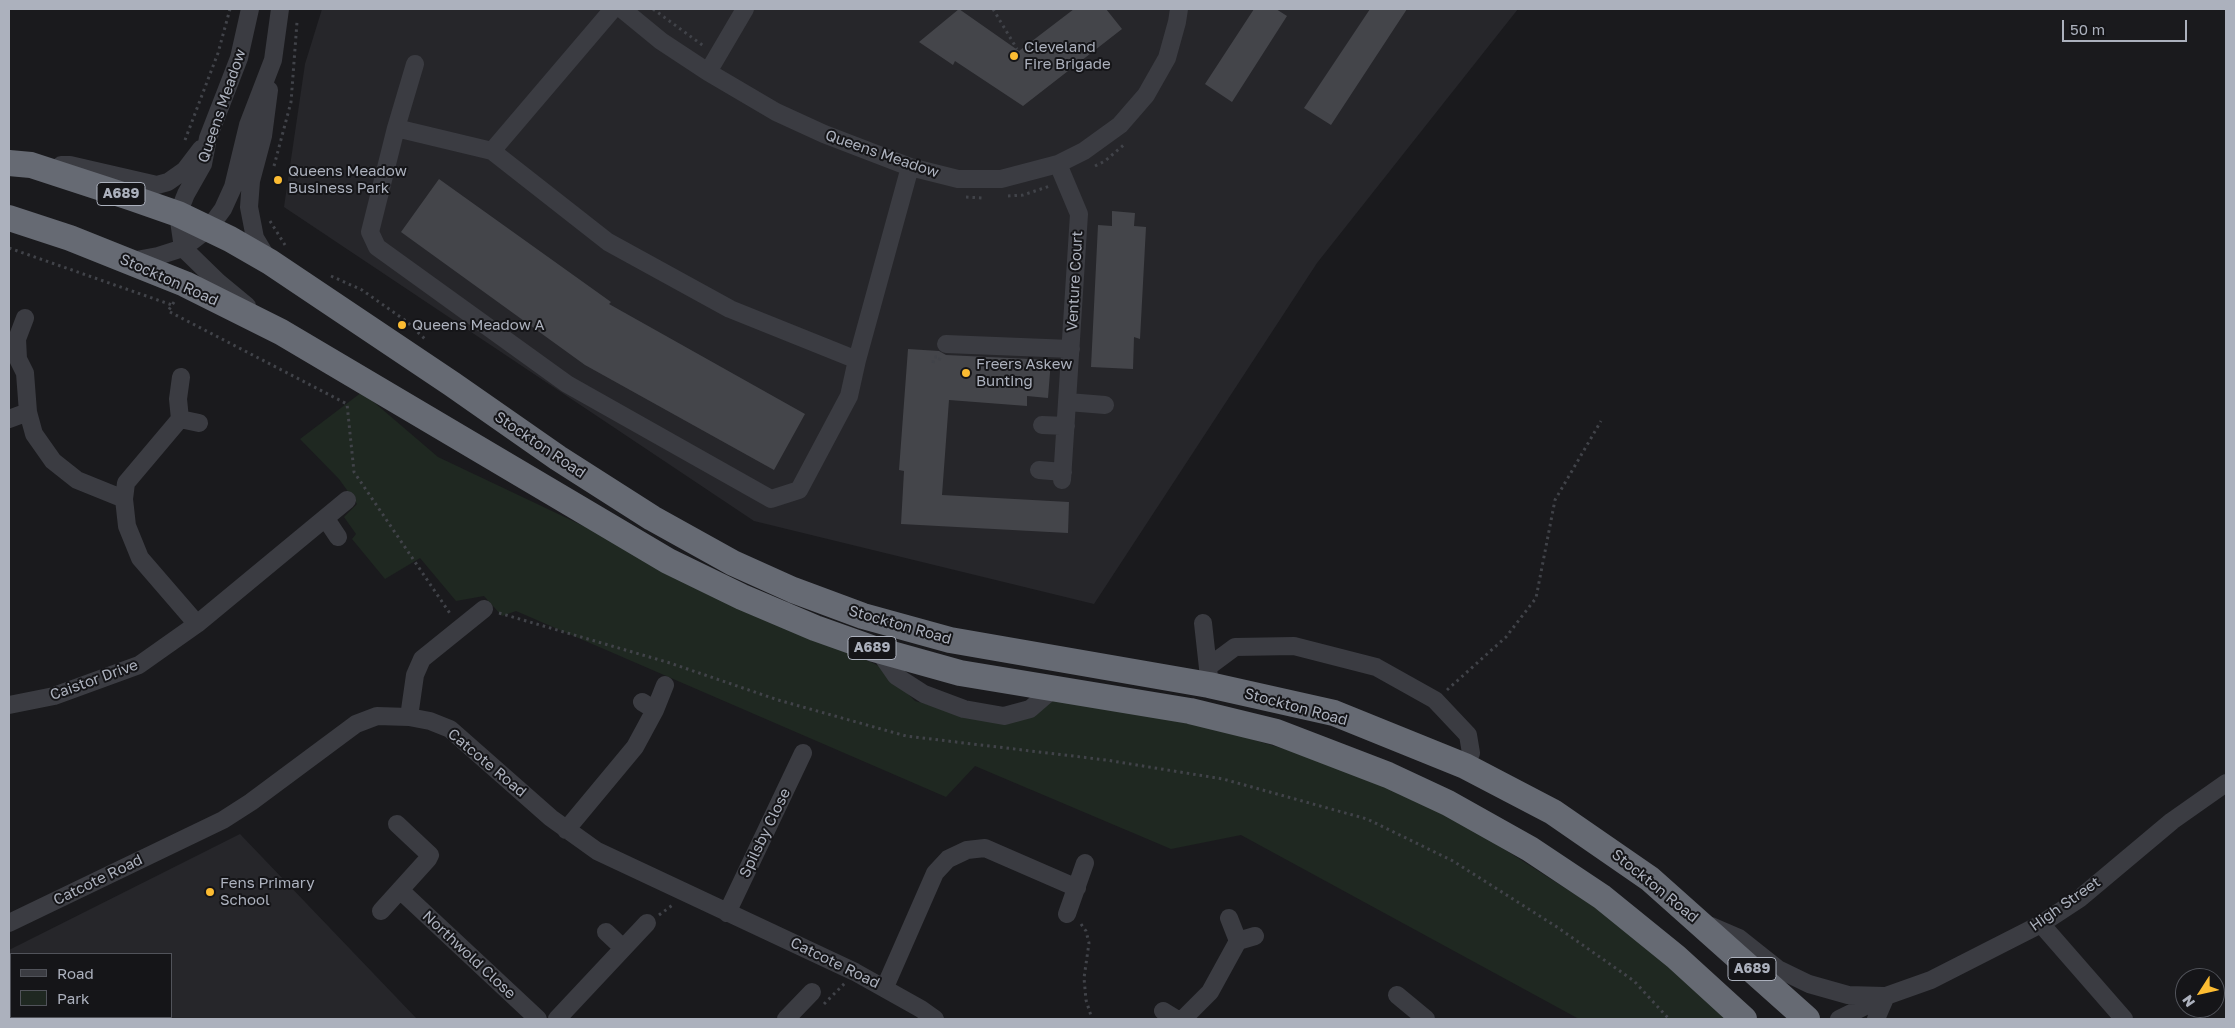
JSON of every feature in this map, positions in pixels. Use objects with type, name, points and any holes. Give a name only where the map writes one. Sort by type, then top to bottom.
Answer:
[{"type":"highway","name":"Stockton Road","points":[[20,164],[178,214],[209,228],[270,262],[558,458],[652,518],[733,563],[794,590],[863,616],[950,640],[1209,676],[1334,713],[1465,766],[1553,812],[1650,879],[1807,1019]]},
{"type":"highway","name":"Stockton Road","points":[[9,218],[129,261],[178,294],[281,332],[668,561],[742,597],[815,628],[878,650],[960,673],[1052,690],[1120,698],[1190,711],[1276,732],[1388,775],[1448,803],[1530,849],[1602,897],[1676,957],[1744,1019]]},
{"type":"street","name":"Queens Meadow","points":[[178,214],[186,194],[203,164],[208,138],[239,58],[250,9]]},
{"type":"street","name":"Queens Meadow","points":[[270,262],[255,238],[249,207],[251,181],[263,136],[280,9]]},
{"type":"street","points":[[492,151],[614,9]]},
{"type":"street","name":"Queens Meadow","points":[[622,9],[662,41],[708,72],[776,112],[824,134],[910,167],[958,179],[1001,179],[1058,164],[1084,151],[1120,125],[1135,110],[1167,58],[1179,9]]},
{"type":"street","points":[[708,72],[745,9]]},
{"type":"street","name":"Queens Meadow","points":[[129,261],[158,256],[183,248],[209,228],[223,209],[233,188],[248,125],[273,60]]},
{"type":"street","points":[[415,64],[396,128],[370,232],[377,247],[567,384],[770,499],[799,490],[849,396],[857,360],[910,167]]},
{"type":"street","points":[[396,128],[492,151],[608,242],[730,309],[857,360]]},
{"type":"street","points":[[20,164],[70,165],[157,185],[168,182],[185,170],[208,138]]},
{"type":"street","points":[[1058,164],[1065,181]]},
{"type":"street","name":"Venture Court","points":[[1039,470],[1063,476],[1079,214],[1065,181]]},
{"type":"street","points":[[178,214],[183,248],[218,282],[281,332]]},
{"type":"street","points":[[25,318],[17,339],[18,359],[25,373],[28,412],[34,434],[53,461],[77,480],[124,499]]},
{"type":"street","name":"Venture Court","points":[[946,344],[1071,349]]},
{"type":"street","points":[[180,377],[178,400],[180,419],[126,483],[124,499],[127,526],[140,558],[196,624]]},
{"type":"street","points":[[1068,402],[1104,405]]},
{"type":"street","points":[[9,419],[28,412]]},
{"type":"street","points":[[180,419],[199,423]]},
{"type":"street","points":[[1042,425],[1066,426]]},
{"type":"street","name":"Caistor Drive","points":[[9,706],[54,696],[139,665],[196,624],[347,500]]},
{"type":"street","points":[[326,518],[338,537]]},
{"type":"street","points":[[409,717],[415,675],[422,659],[484,609]]},
{"type":"street","points":[[1203,623],[1209,676]]},
{"type":"street","points":[[1209,676],[1235,648],[1294,646],[1376,667],[1435,700],[1468,735],[1471,753],[1465,766]]},
{"type":"street","points":[[878,650],[896,676],[924,694],[964,709],[1004,716],[1030,709],[1052,690]]},
{"type":"street","points":[[566,830],[635,748],[648,706],[665,685]]},
{"type":"street","name":"Catcote Road","points":[[9,924],[223,820],[251,802],[356,724],[377,716],[409,717],[430,721],[450,729],[566,830],[597,851],[855,972],[921,1009],[934,1019]]},
{"type":"street","name":"Spilsby Close","points":[[727,912],[803,753]]},
{"type":"street","name":"High Street","points":[[1839,1019],[1886,996],[1931,980],[2041,924],[2078,899],[2172,821],[2226,783]]},
{"type":"street","points":[[381,911],[430,854],[397,824]]},
{"type":"street","points":[[884,987],[935,873],[948,859],[967,850],[985,848],[1077,888]]},
{"type":"street","points":[[1067,914],[1085,863]]},
{"type":"street","name":"Northwold Close","points":[[400,890],[538,1019]]},
{"type":"street","points":[[1182,1019],[1210,992],[1246,939],[1229,918]]},
{"type":"street","name":"High Street","points":[[1697,920],[1739,938],[1778,970],[1809,984],[1848,994],[1886,996]]},
{"type":"street","points":[[557,1019],[647,923]]},
{"type":"street","points":[[2041,924],[2124,1019]]},
{"type":"street","points":[[606,932],[623,948]]},
{"type":"street","points":[[786,1019],[812,992]]},
{"type":"street","points":[[1397,995],[1426,1019]]},
{"type":"street","points":[[1876,1019],[1886,996]]},
{"type":"path","points":[[184,143],[218,53],[230,9]]},
{"type":"path","points":[[653,9],[717,56]]},
{"type":"path","points":[[993,9],[1017,49]]},
{"type":"path","points":[[1004,196],[1023,195],[1065,181],[1105,160],[1128,141]]},
{"type":"path","points":[[964,197],[987,198]]},
{"type":"path","points":[[9,248],[178,294],[168,311],[347,404],[354,472],[460,628]]},
{"type":"path","points":[[1435,700],[1506,637],[1536,598],[1555,500],[1601,421]]},
{"type":"path","points":[[484,609],[670,663],[778,700],[906,736],[1106,760],[1223,779],[1367,819],[1453,861],[1557,927],[1634,981],[1669,1019]]},
{"type":"path","points":[[647,923],[686,894]]},
{"type":"path","points":[[1067,914],[1081,924],[1086,931],[1089,943],[1089,956],[1084,978],[1086,1000],[1092,1019]]},
{"type":"path","points":[[812,992],[825,1006],[855,972]]},
{"type":"shaded area","name":"Queens Meadow Business Park","points":[[322,9],[1518,9],[1317,263],[1094,604],[754,521],[284,207],[305,64]]},
{"type":"shaded area","name":"Fens Primary School","points":[[240,834],[417,1019],[9,1019],[9,950]]},
{"type":"green space","points":[[362,392],[438,457],[881,667],[915,701],[995,723],[1055,697],[1220,730],[1346,767],[1460,821],[1623,925],[1728,1019],[1579,1019],[1241,835],[1171,849],[975,766],[946,797],[516,611],[502,616],[484,596],[456,601],[420,558],[385,579],[352,539],[356,534],[344,517],[357,504],[339,479],[300,439]]},
{"type":"building","name":"Cleveland Fire Brigade","points":[[959,9],[1019,51],[1074,9],[1106,9],[1122,29],[1023,106],[955,61],[953,65],[919,42]]},
{"type":"building","points":[[1254,9],[1276,9],[1287,16],[1232,102],[1205,84]]},
{"type":"building","points":[[1370,9],[1407,9],[1331,125],[1304,108]]},
{"type":"building","points":[[439,179],[611,302],[609,304],[805,414],[774,470],[585,365],[401,232]]},
{"type":"building","points":[[1112,211],[1135,213],[1134,226],[1146,227],[1140,339],[1134,337],[1133,369],[1091,367],[1098,225],[1112,226]]},
{"type":"building","points":[[908,349],[939,351],[946,355],[1051,360],[1048,398],[1027,396],[1027,406],[949,400],[942,495],[1069,502],[1068,533],[901,524],[904,471],[899,470]]},
{"type":"place","name":"Cleveland Fire Brigade","points":[[1014,56]]},
{"type":"place","name":"Queens Meadow Business Park","points":[[278,180]]},
{"type":"place","name":"Queens Meadow A","points":[[402,325]]},
{"type":"place","name":"Freers Askew Bunting","points":[[966,373]]},
{"type":"place","name":"Fens Primary School","points":[[210,892]]}]
